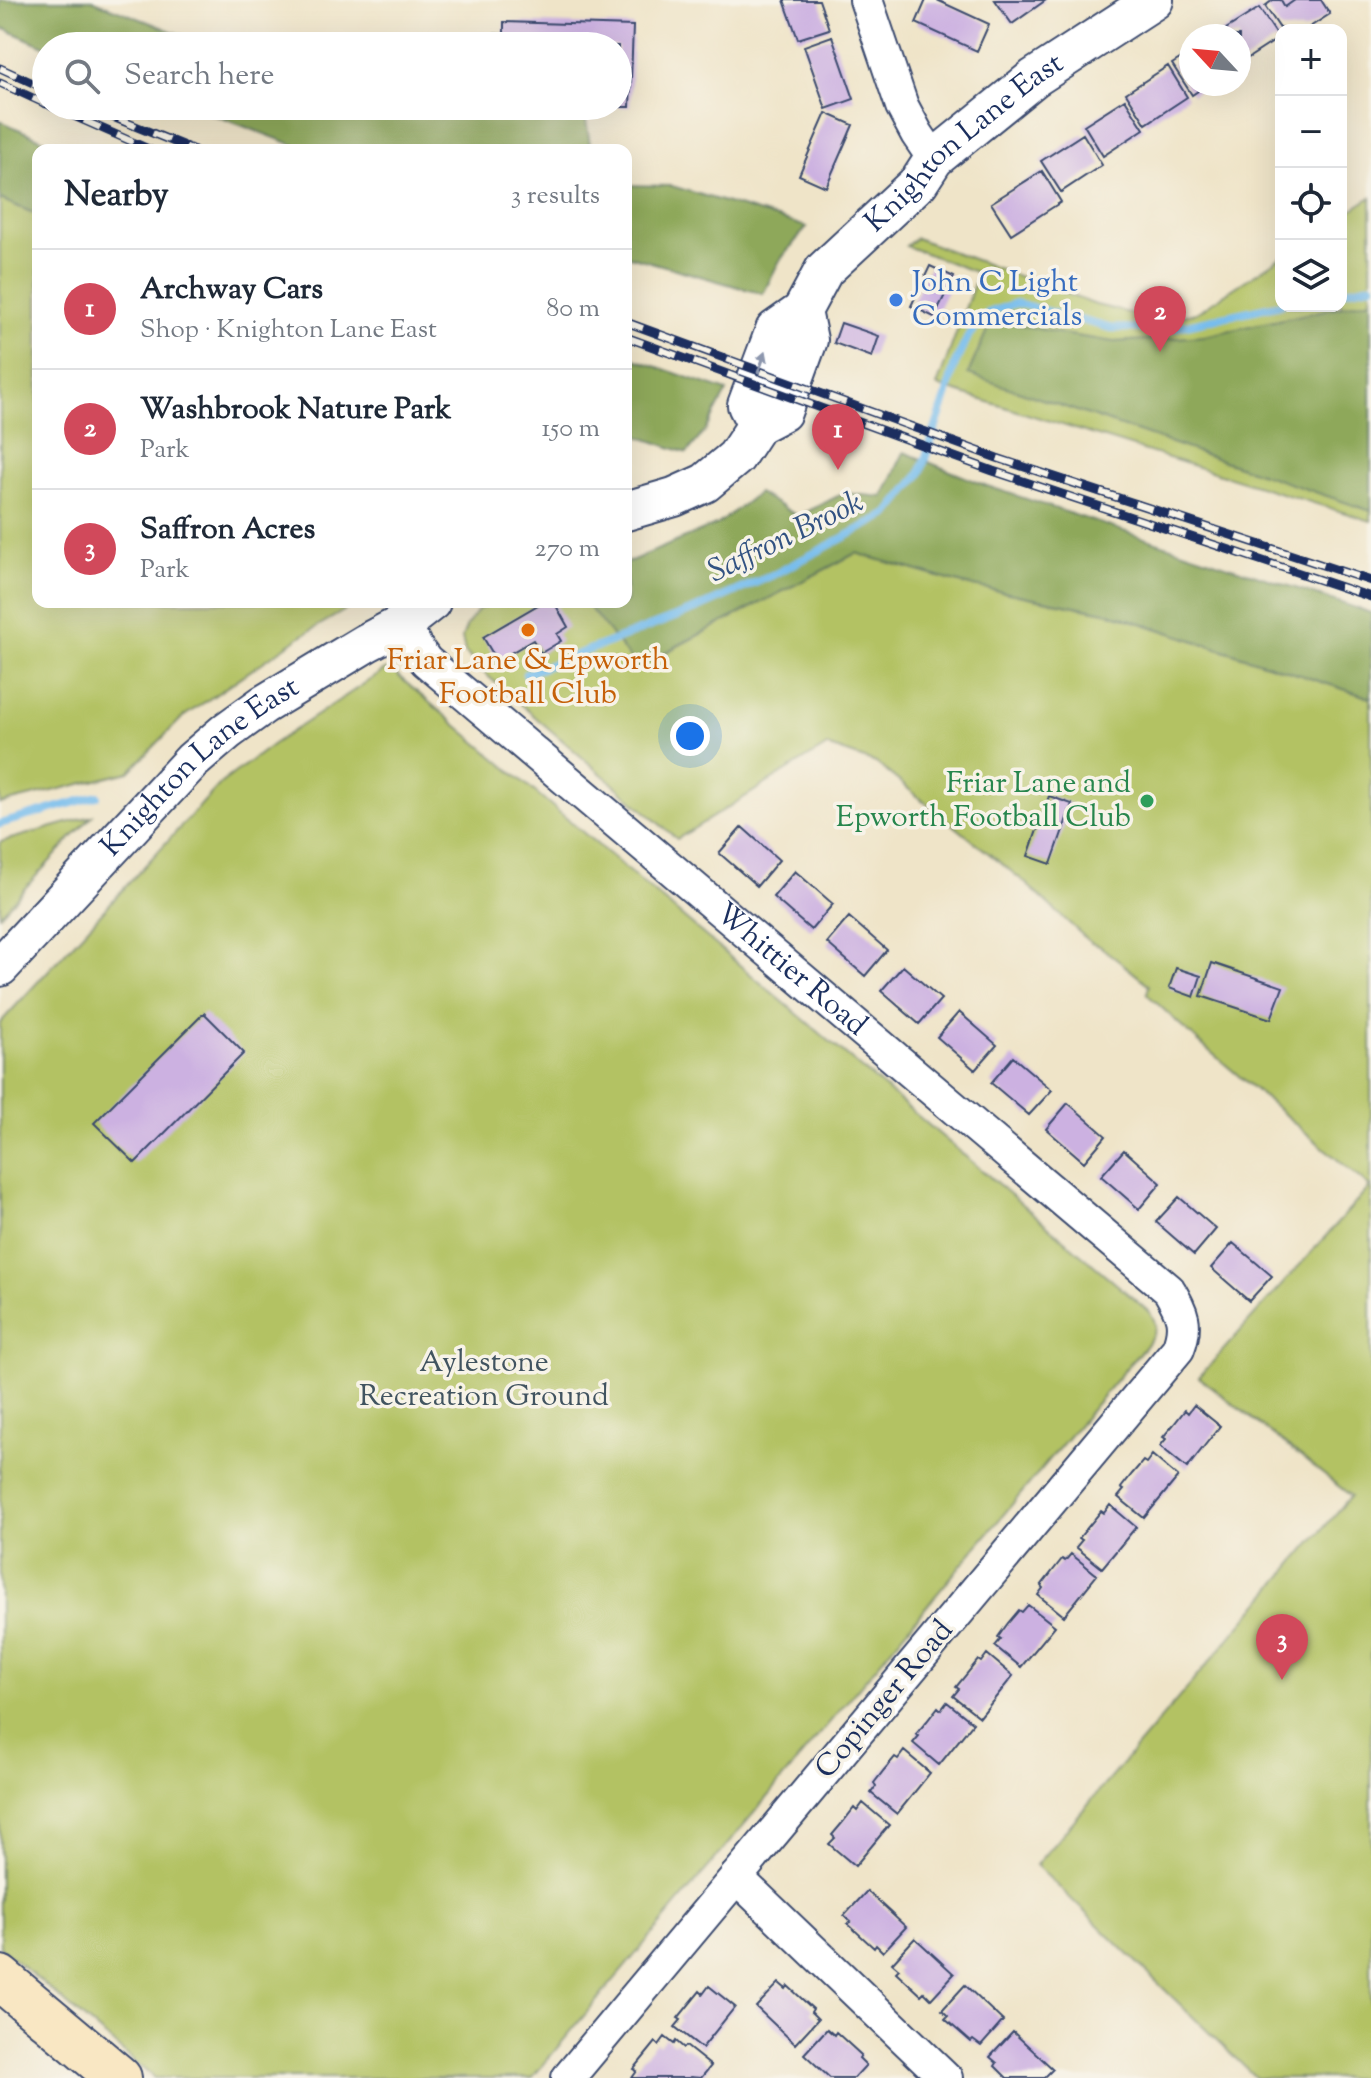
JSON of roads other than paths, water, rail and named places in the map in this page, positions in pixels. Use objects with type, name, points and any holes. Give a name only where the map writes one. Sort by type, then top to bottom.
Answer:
[{"type":"main road","points":[[0,1978],[119,2078]]},
{"type":"street","points":[[866,0],[902,106],[934,159]]},
{"type":"street","name":"Knighton Lane East","points":[[632,509],[674,497],[705,483],[736,457],[757,425],[782,412],[808,340],[802,311],[824,270],[919,182],[934,159],[1034,78],[1154,0]]},
{"type":"street","name":"Knighton Lane East","points":[[0,967],[192,761],[227,731],[263,705],[418,613]]},
{"type":"street","name":"Whittier Road","points":[[418,613],[416,647],[426,661],[1169,1290],[1182,1314]]},
{"type":"street","name":"Copinger Road","points":[[568,2078],[1178,1349],[1184,1333],[1182,1314]]},
{"type":"street","points":[[736,1877],[946,2078]]},
{"type":"waterway","name":"Saffron Brook","points":[[1347,290],[1371,285]]},
{"type":"waterway","name":"Saffron Brook","points":[[526,674],[696,609],[775,574],[888,514],[920,474],[955,364],[969,335],[988,313],[1016,303],[1110,328],[1168,329],[1275,305]]},
{"type":"waterway","name":"Saffron Brook","points":[[0,824],[97,796]]},
{"type":"railway","points":[[0,68],[32,83]]},
{"type":"railway","points":[[0,83],[32,98]]},
{"type":"railway","points":[[83,120],[137,144]]},
{"type":"railway","points":[[120,120],[179,144]]},
{"type":"railway","points":[[632,324],[997,458],[1371,581]]},
{"type":"railway","points":[[632,339],[993,471],[1371,597]]},
{"type":"place","name":"John C Light Commercials","points":[[896,300]]},
{"type":"place","name":"Washbrook Nature Park","points":[[1160,352]]},
{"type":"place","name":"Archway Cars","points":[[838,470]]},
{"type":"place","name":"Friar Lane & Epworth Football Club","points":[[528,630]]},
{"type":"place","name":"Friar Lane and Epworth Football Club","points":[[1147,801]]},
{"type":"place","name":"Saffron Acres","points":[[1282,1680]]},
{"type":"park label","name":"Aylestone Recreation Ground","points":[[484,1380]]}]
